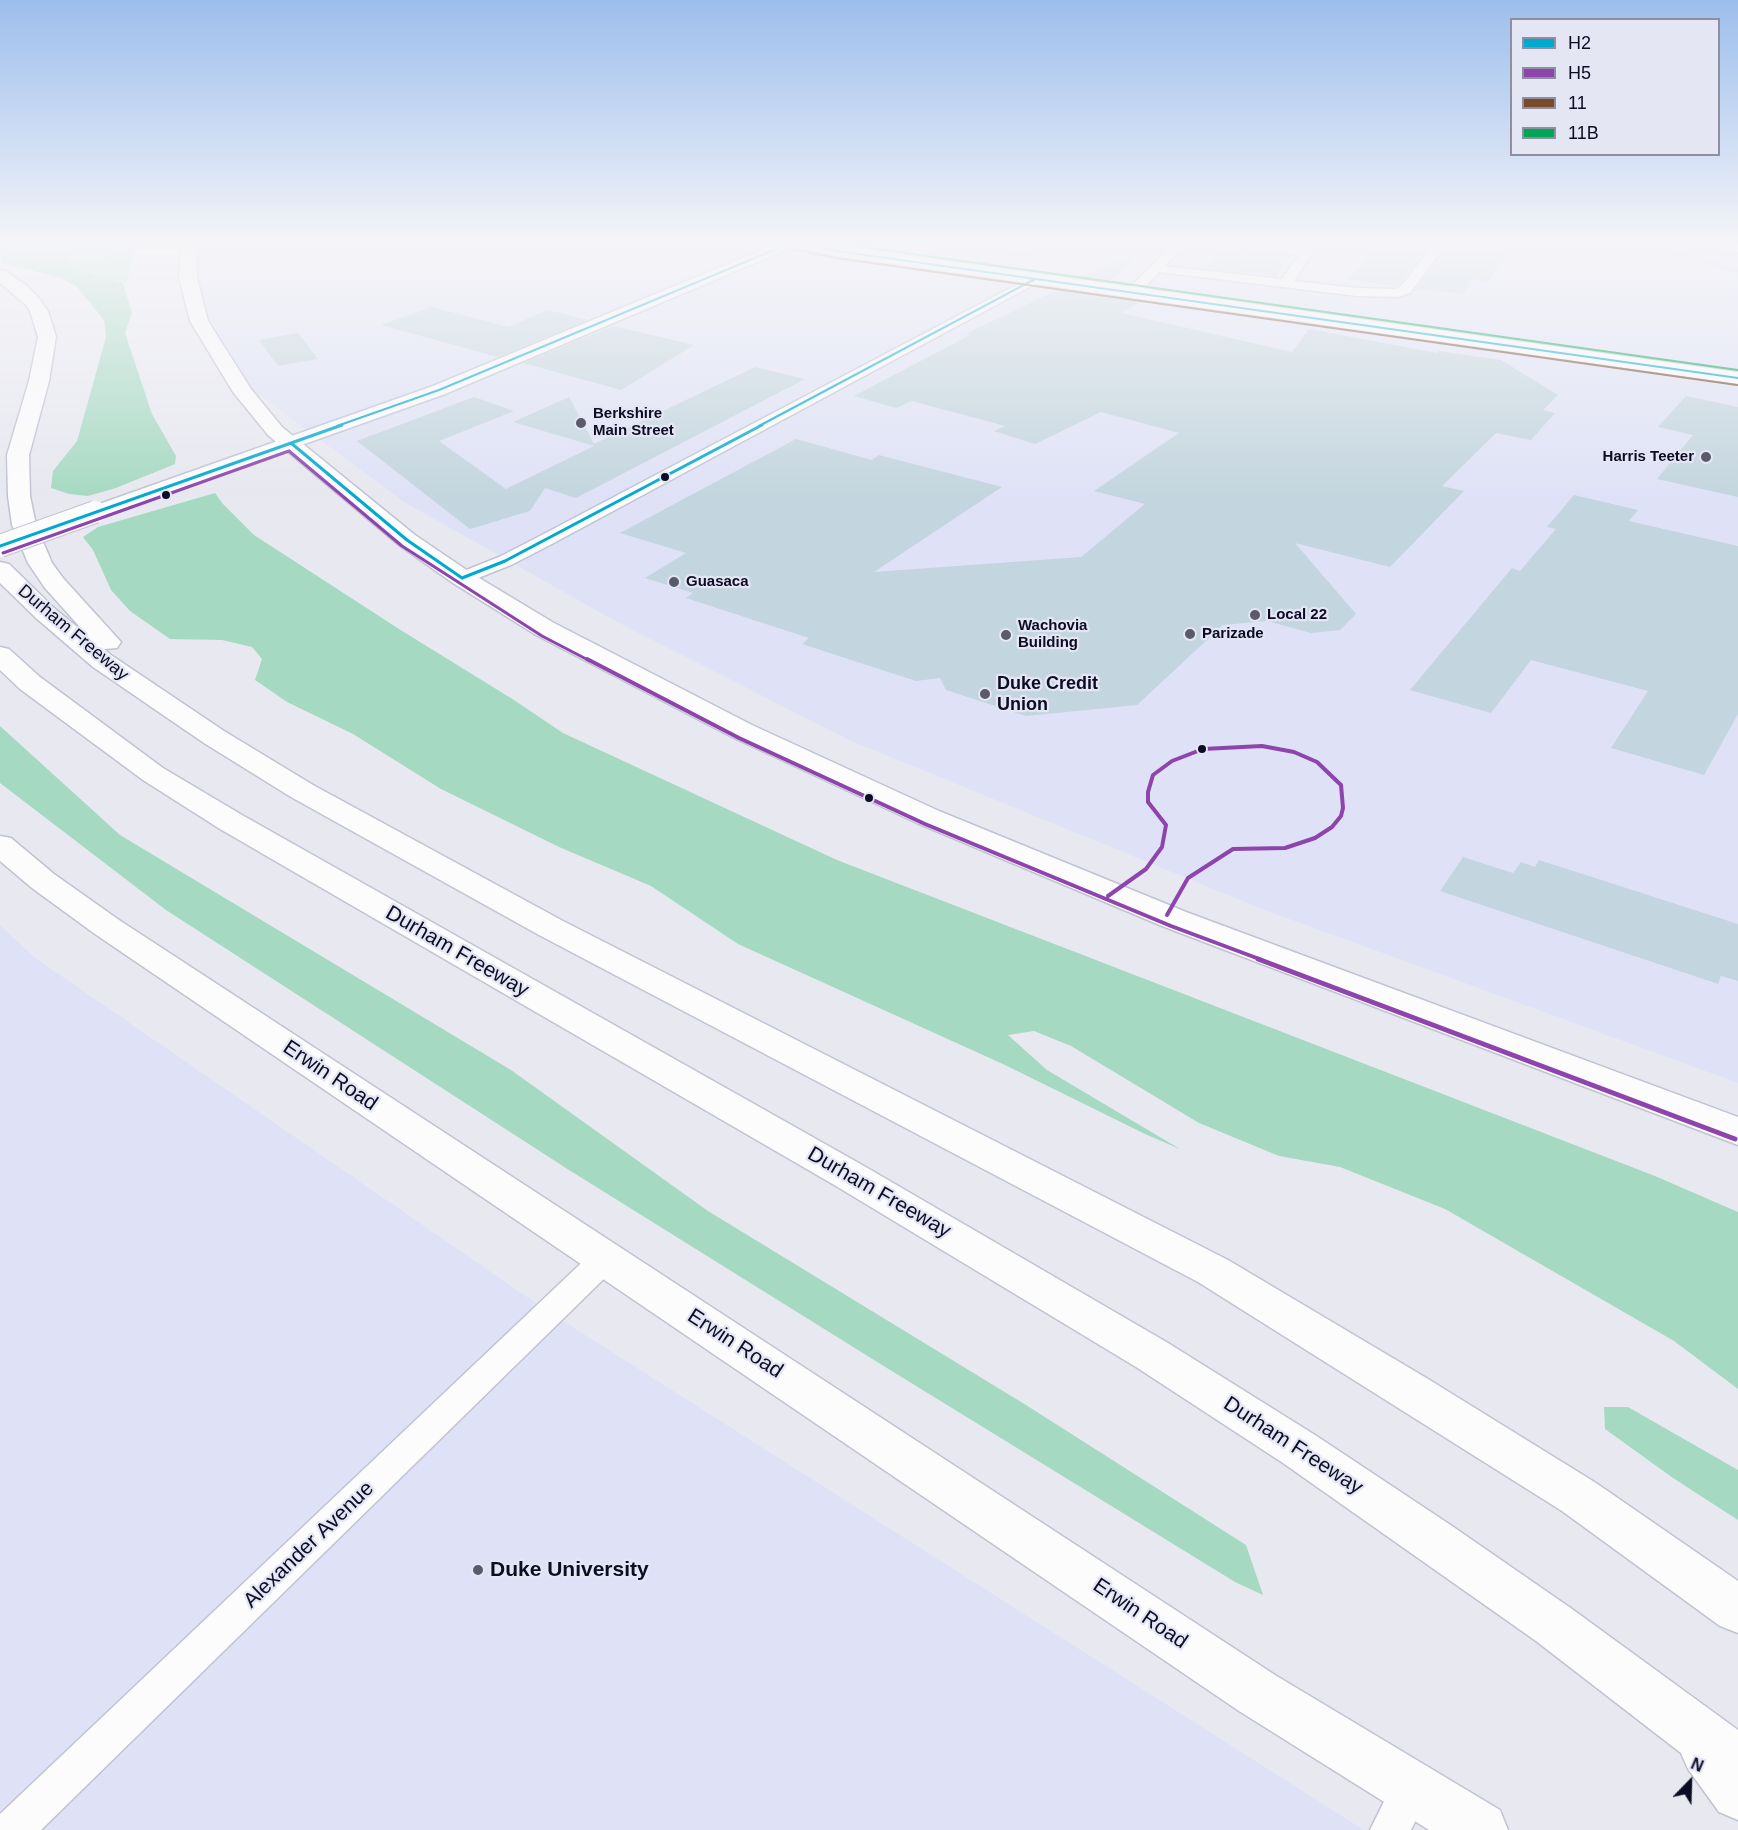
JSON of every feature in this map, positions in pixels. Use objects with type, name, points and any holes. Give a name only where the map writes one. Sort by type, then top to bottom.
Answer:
[{"type":"main road","points":[[44,327],[47,337],[39,381],[18,455],[18,496],[24,525],[54,583],[83,617],[125,659],[194,716],[214,737]]},
{"type":"main road","points":[[203,327],[243,392],[275,432],[399,533],[462,578],[545,629],[732,726],[928,817],[1174,919],[1738,1132]]},
{"type":"main road","points":[[1382,327],[1738,378]]},
{"type":"main road","name":"Durham Freeway","points":[[0,569],[45,613],[102,661],[214,737],[302,791],[561,933],[1213,1270],[1579,1497],[1738,1610]]},
{"type":"main road","name":"Durham Freeway","points":[[0,655],[30,683],[92,731],[153,774],[231,822],[850,1176],[1152,1355],[1435,1540],[1738,1763]]},
{"type":"main road","name":"Erwin Road","points":[[0,845],[107,927],[1257,1692],[1401,1810],[1480,1830]]},
{"type":"main road","points":[[1688,1724],[1738,1793]]},
{"type":"street","points":[[0,546],[481,373],[590,327]]},
{"type":"street","points":[[462,578],[505,561],[544,541],[944,327]]},
{"type":"street","name":"Alexander Avenue","points":[[12,1830],[605,1259]]},
{"type":"shaded area","points":[[212,327],[1738,327],[1738,1083],[1262,909],[849,740],[617,622],[404,502],[235,377]]},
{"type":"shaded area","name":"Duke University","points":[[0,925],[34,957],[546,1310],[1364,1830],[0,1830]]},
{"type":"green space","points":[[105,327],[127,327],[125,333],[152,414],[176,456],[175,464],[116,488],[88,496],[69,494],[51,488],[53,471],[77,441],[106,337]]},
{"type":"green space","points":[[215,493],[254,535],[563,733],[837,860],[1655,1176],[1738,1212],[1738,1389],[1674,1341],[1445,1209],[1340,1167],[1279,1156],[1199,1123],[1071,1046],[1034,1031],[1008,1035],[1047,1070],[1180,1149],[1145,1134],[1005,1065],[738,944],[651,886],[559,847],[441,789],[353,734],[287,702],[255,680],[262,659],[252,647],[222,640],[170,639],[130,611],[111,590],[93,550],[83,537],[98,527]]},
{"type":"green space","points":[[0,726],[120,835],[511,1070],[708,1211],[1026,1405],[1246,1545],[1263,1595],[1235,1582],[569,1170],[166,910],[0,783]]},
{"type":"green space","points":[[1604,1407],[1628,1407],[1738,1470],[1738,1520],[1673,1478],[1605,1429]]},
{"type":"building","points":[[390,327],[570,327],[498,357]]},
{"type":"building","points":[[610,327],[619,327],[694,345],[621,390],[523,363]]},
{"type":"building","points":[[980,327],[1184,327],[1292,352],[1309,329],[1437,353],[1438,351],[1501,360],[1558,395],[1543,410],[1555,413],[1531,440],[1496,433],[1442,486],[1464,491],[1390,567],[1295,543],[1356,614],[1340,630],[1311,633],[1267,621],[1223,625],[1137,705],[1026,716],[946,690],[940,678],[916,681],[802,644],[809,638],[686,598],[693,593],[645,578],[686,553],[620,533],[796,439],[872,460],[879,455],[1002,487],[874,572],[1081,557],[1145,504],[1094,491],[1179,433],[1101,412],[1035,444],[994,431],[1005,426],[912,401],[896,408],[854,396],[970,335],[966,334]]},
{"type":"building","points":[[298,333],[318,359],[278,366],[259,340]]},
{"type":"building","points":[[755,367],[805,379],[576,498],[545,488],[530,511],[470,529],[357,441],[474,397],[514,411],[439,441],[506,489],[594,446],[513,422],[569,397],[594,444]]},
{"type":"building","name":"Harris Teeter","points":[[1686,396],[1738,407],[1738,497],[1657,479],[1693,435],[1658,427]]},
{"type":"building","points":[[1574,495],[1638,510],[1629,521],[1738,546],[1738,714],[1704,775],[1611,748],[1648,691],[1531,660],[1491,713],[1410,690],[1512,568],[1520,571],[1556,529],[1547,527]]},
{"type":"building","points":[[1463,857],[1513,873],[1521,862],[1535,867],[1539,860],[1738,924],[1738,981],[1721,976],[1718,984],[1440,891]]},
{"type":"transit line","name":"H2","points":[[0,546],[439,390],[589,327]]},
{"type":"transit line","name":"H2","points":[[291,443],[407,540],[462,578],[505,561],[544,541],[944,327]]},
{"type":"transit line","name":"11","points":[[1328,327],[1737,385]]},
{"type":"transit line","name":"H2","points":[[1379,327],[1738,378]]},
{"type":"transit line","name":"11B","points":[[1435,327],[1738,370]]},
{"type":"transit line","name":"H5","points":[[3,553],[289,451],[402,546],[458,584],[542,636],[739,738],[925,824],[1171,926],[1735,1139]]},
{"type":"transit line","name":"H5","points":[[1108,896],[1146,869],[1162,847],[1166,825],[1148,802],[1148,792],[1153,775],[1172,761],[1203,749],[1262,746],[1294,752],[1317,762],[1341,785],[1343,808],[1341,816],[1332,827],[1315,838],[1285,848],[1233,849],[1188,878],[1167,915]]},
{"type":"place","name":"Berkshire Main Street","points":[[581,423]]},
{"type":"place","name":"Harris Teeter","points":[[1706,457]]},
{"type":"place","name":"Guasaca","points":[[674,582]]},
{"type":"place","name":"Local 22","points":[[1255,615]]},
{"type":"place","name":"Parizade","points":[[1190,634]]},
{"type":"place","name":"Wachovia Building","points":[[1006,635]]},
{"type":"place","name":"Duke Credit Union","points":[[985,694]]},
{"type":"place","name":"Duke University","points":[[478,1570]]}]
